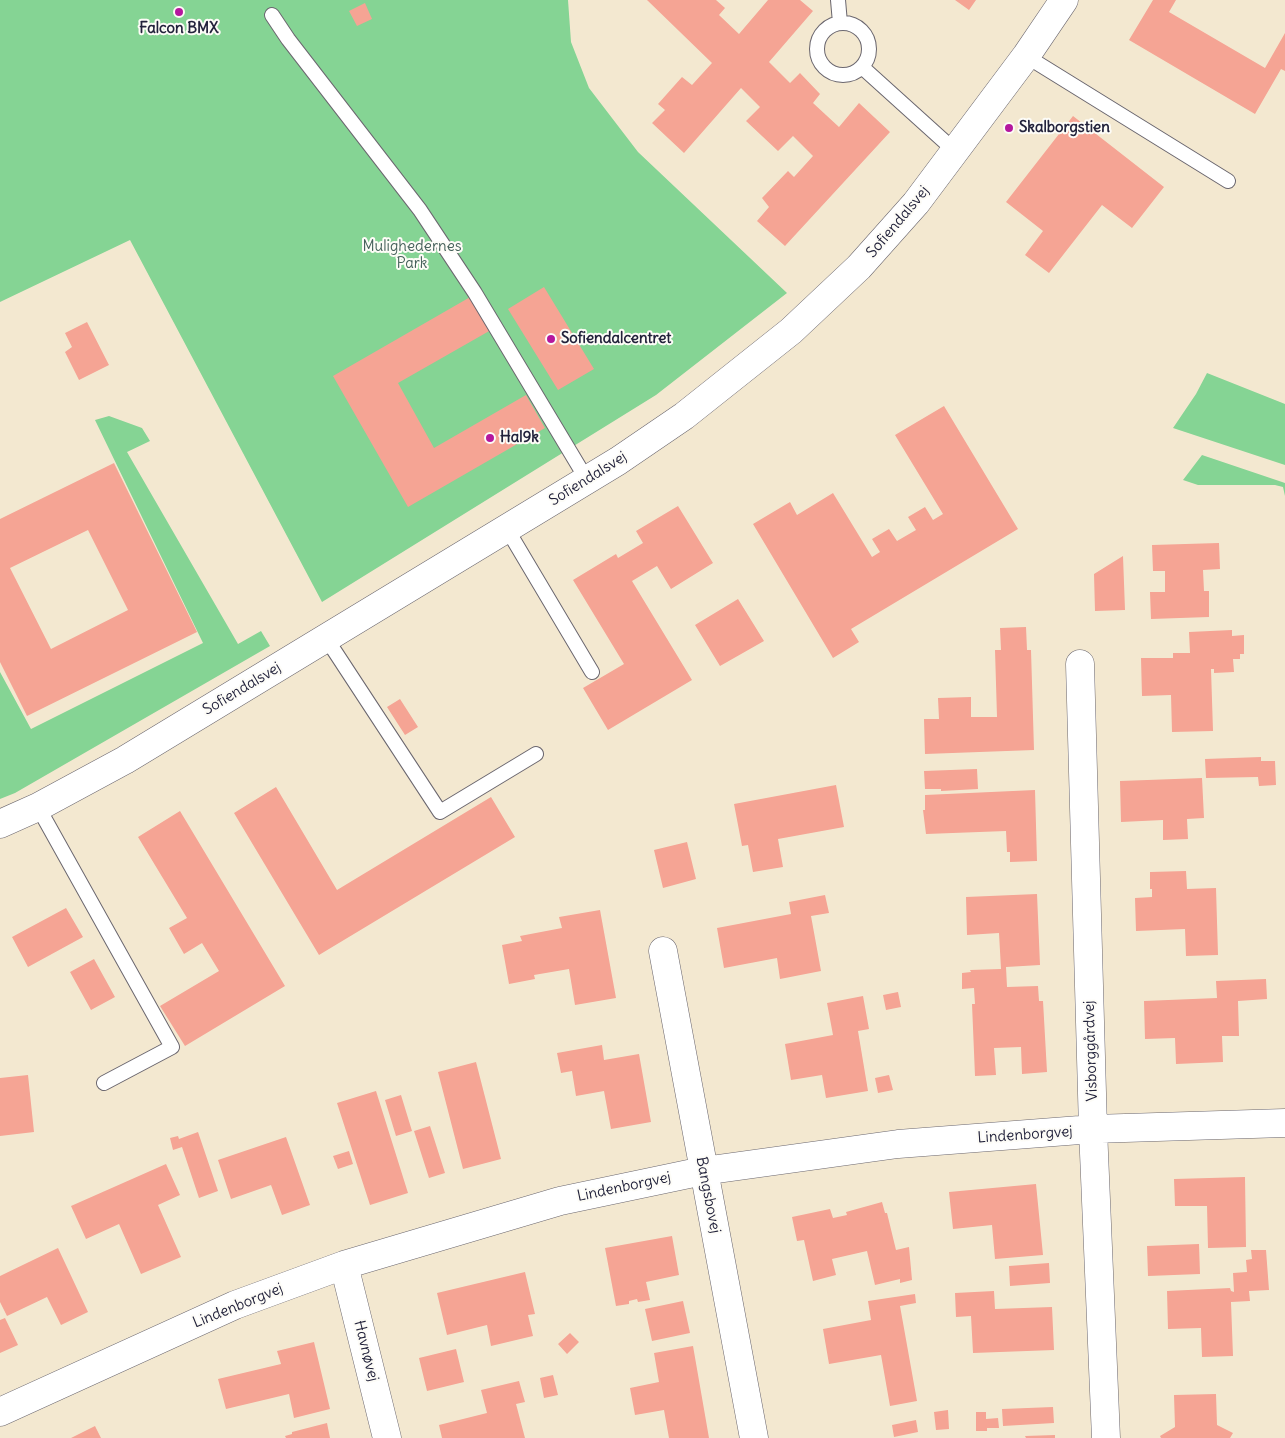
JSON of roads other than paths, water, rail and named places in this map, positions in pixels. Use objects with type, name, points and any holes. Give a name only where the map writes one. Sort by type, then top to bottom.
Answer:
[{"type":"street","name":"Sofiendalsvej","points":[[0,824],[38,807],[125,760],[618,461],[684,416],[790,330],[859,267],[916,203],[1026,56],[1064,0]]},
{"type":"street","name":"Visborggårdvej","points":[[1080,664],[1093,1129],[1106,1438]]},
{"type":"street","name":"Bangsbovej","points":[[663,951],[754,1438]]},
{"type":"street","name":"Lindenborgvej","points":[[0,1412],[235,1305],[344,1264],[560,1201],[703,1171],[898,1144],[1093,1129],[1285,1123]]},
{"type":"street","name":"Havnøvej","points":[[344,1264],[387,1438]]},
{"type":"lane","points":[[838,0],[840,23]]},
{"type":"lane","points":[[272,15],[288,39],[420,210],[476,292],[587,480]]},
{"type":"lane","points":[[846,22],[862,29],[870,44],[868,61],[862,68],[856,73],[840,76],[824,69],[816,54],[818,37],[830,25],[840,23],[846,22]]},
{"type":"lane","points":[[1026,56],[1228,181]]},
{"type":"lane","points":[[862,68],[955,151]]},
{"type":"lane","points":[[507,528],[592,672]]},
{"type":"lane","points":[[326,638],[440,812],[536,754]]},
{"type":"lane","points":[[38,807],[172,1047],[104,1083]]},
{"type":"place","name":"Falcon BMX","points":[[179,12]]},
{"type":"place","name":"Skalborgstien","points":[[1009,128]]},
{"type":"place","name":"Sofiendalcentret","points":[[551,339]]},
{"type":"place","name":"Hal9k","points":[[490,438]]},
{"type":"park label","name":"Mulighedernes Park","points":[[412,256]]}]
